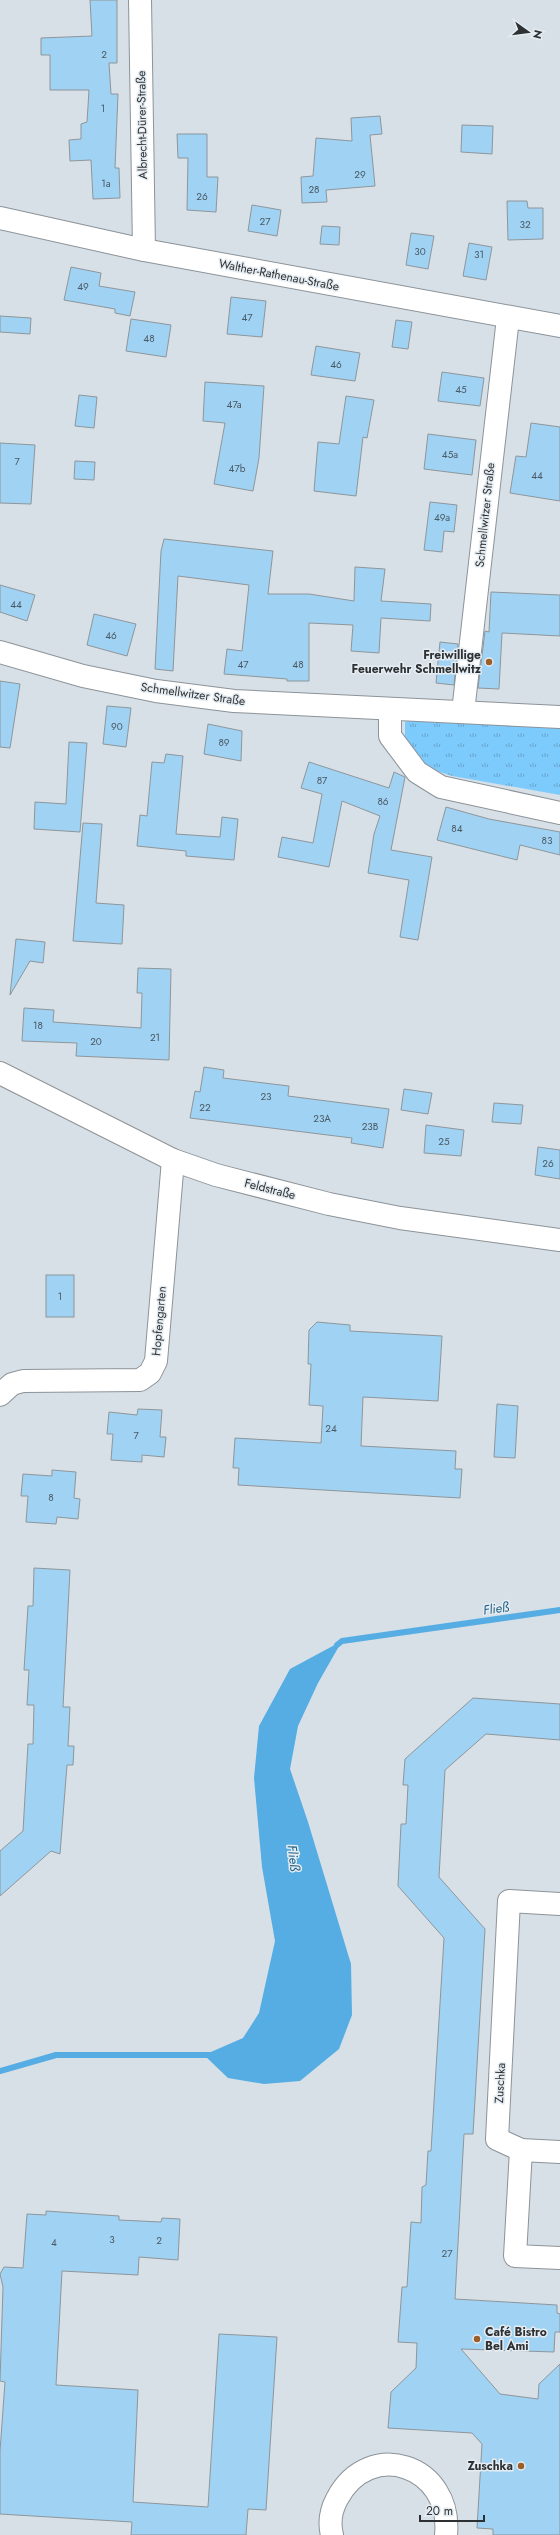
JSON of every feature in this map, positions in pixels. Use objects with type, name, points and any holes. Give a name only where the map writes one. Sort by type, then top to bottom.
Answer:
[{"type":"street","name":"Albrecht-Dürer-Straße","points":[[140,0],[144,250]]},
{"type":"street","name":"Walther-Rathenau-Straße","points":[[0,218],[144,250],[508,318],[560,326]]},
{"type":"street","name":"Schmellwitzer Straße","points":[[463,712],[508,318]]},
{"type":"street","name":"Schmellwitzer Straße","points":[[0,652],[83,676],[156,691],[234,701],[560,717]]},
{"type":"street","points":[[390,709],[390,736],[417,772],[441,787],[560,813]]},
{"type":"street","name":"Feldstraße","points":[[0,1073],[173,1160],[216,1175],[329,1204],[400,1218],[560,1240]]},
{"type":"street","name":"Hopfengarten","points":[[0,1395],[12,1384],[23,1381],[140,1380],[150,1372],[156,1361],[173,1160]]},
{"type":"street","name":"Zuschka","points":[[521,2150],[497,2139],[509,1901],[560,1904]]},
{"type":"street","points":[[560,2152],[521,2150],[515,2256],[560,2258]]},
{"type":"street","points":[[332,2535],[332,2509],[342,2490],[358,2473],[383,2465],[403,2466],[420,2473],[430,2482],[439,2493],[447,2521],[446,2535]]},
{"type":"green space","points":[[415,718],[560,727],[560,795],[452,776],[425,767],[405,746],[405,722]]},
{"type":"water","points":[[342,1641],[318,1683],[298,1726],[290,1769],[308,1822],[351,1964],[352,2015],[339,2049],[300,2081],[264,2084],[228,2078],[204,2055],[243,2038],[259,2013],[275,1941],[262,1867],[254,1778],[259,1726],[290,1669]]},
{"type":"building","points":[[90,0],[117,0],[117,63],[109,63],[111,94],[118,94],[115,168],[119,168],[120,198],[93,199],[91,160],[70,161],[69,140],[81,139],[81,124],[87,122],[89,90],[50,90],[50,55],[41,55],[41,38],[92,36]]},
{"type":"building","points":[[380,116],[382,134],[370,135],[375,186],[326,190],[327,202],[302,203],[301,177],[313,176],[316,138],[352,141],[351,118]]},
{"type":"building","points":[[462,125],[493,126],[492,154],[461,152]]},
{"type":"building","points":[[177,134],[207,134],[207,177],[218,177],[216,212],[187,210],[188,158],[178,158]]},
{"type":"building","points":[[507,201],[527,201],[528,208],[543,208],[543,239],[508,240]]},
{"type":"building","points":[[252,205],[281,210],[277,236],[248,231]]},
{"type":"building","points":[[322,226],[340,227],[339,245],[320,244]]},
{"type":"building","points":[[411,233],[434,236],[428,269],[406,265]]},
{"type":"building","points":[[469,243],[492,247],[486,280],[463,276]]},
{"type":"building","points":[[71,267],[101,273],[99,286],[135,292],[130,316],[115,313],[115,309],[64,300]]},
{"type":"building","points":[[231,297],[266,301],[262,337],[227,334]]},
{"type":"building","points":[[0,316],[31,318],[30,334],[0,332]]},
{"type":"building","points":[[131,319],[171,325],[166,357],[126,351]]},
{"type":"building","points":[[396,320],[412,322],[408,349],[392,347]]},
{"type":"building","points":[[316,346],[360,353],[355,381],[311,375]]},
{"type":"building","points":[[442,372],[484,378],[480,406],[438,401]]},
{"type":"building","points":[[205,382],[264,386],[259,458],[253,491],[214,484],[225,423],[203,421]]},
{"type":"building","points":[[79,395],[97,397],[94,428],[75,426]]},
{"type":"building","points":[[346,396],[374,400],[367,438],[363,437],[356,496],[314,491],[318,442],[339,444]]},
{"type":"building","points":[[531,423],[560,427],[560,501],[510,493],[516,456],[526,457]]},
{"type":"building","points":[[428,434],[476,440],[472,475],[424,469]]},
{"type":"building","points":[[0,443],[35,445],[31,504],[0,503]]},
{"type":"building","points":[[75,461],[95,462],[94,480],[74,479]]},
{"type":"building","points":[[430,502],[457,505],[454,532],[444,531],[442,552],[424,550]]},
{"type":"building","points":[[164,539],[273,551],[268,594],[309,594],[354,601],[355,567],[385,569],[381,601],[431,604],[430,621],[381,618],[379,653],[351,651],[353,625],[309,623],[309,681],[287,681],[287,679],[224,674],[227,649],[242,651],[249,585],[178,576],[173,671],[155,669],[161,551]]},
{"type":"building","points":[[0,585],[35,595],[27,621],[0,612]]},
{"type":"building","name":"Freiwillige Feuerwehr Schmellwitz","points":[[491,592],[560,595],[560,636],[502,633],[499,689],[478,688],[485,631],[489,632]]},
{"type":"building","points":[[94,614],[136,624],[127,656],[87,645]]},
{"type":"building","points":[[440,642],[458,644],[454,685],[436,683]]},
{"type":"building","points":[[0,681],[20,684],[10,748],[0,747]]},
{"type":"building","points":[[107,706],[131,708],[126,747],[103,744]]},
{"type":"building","points":[[208,724],[242,731],[241,761],[204,754]]},
{"type":"building","points":[[69,742],[87,743],[80,832],[34,829],[35,802],[66,804]]},
{"type":"building","points":[[166,754],[183,756],[176,834],[220,837],[222,817],[238,819],[234,860],[186,856],[186,851],[137,846],[140,815],[147,816],[152,762],[164,763]]},
{"type":"building","points":[[309,762],[389,788],[394,772],[405,777],[391,850],[432,857],[418,940],[400,937],[409,880],[368,873],[374,834],[380,816],[342,801],[329,867],[278,857],[282,837],[313,843],[322,794],[301,788]]},
{"type":"building","points":[[446,807],[489,819],[560,832],[560,855],[520,845],[517,860],[437,840]]},
{"type":"building","points":[[83,823],[102,824],[96,903],[124,905],[122,944],[73,941]]},
{"type":"building","points":[[16,939],[45,942],[43,963],[30,961],[10,995]]},
{"type":"building","points":[[138,968],[171,969],[169,1060],[76,1056],[77,1043],[22,1041],[24,1008],[54,1010],[53,1022],[141,1028],[142,993],[137,993]]},
{"type":"building","points":[[204,1067],[224,1070],[223,1078],[289,1086],[288,1096],[389,1109],[383,1148],[351,1143],[352,1138],[190,1118],[195,1091],[200,1092]]},
{"type":"building","points":[[404,1089],[432,1093],[428,1114],[401,1110]]},
{"type":"building","points":[[494,1103],[523,1105],[521,1124],[492,1122]]},
{"type":"building","points":[[426,1125],[464,1130],[461,1156],[424,1153]]},
{"type":"building","points":[[538,1147],[560,1150],[560,1179],[535,1175]]},
{"type":"building","points":[[46,1275],[74,1275],[74,1317],[46,1317]]},
{"type":"building","points":[[317,1322],[350,1325],[350,1331],[442,1336],[438,1401],[363,1397],[361,1446],[456,1451],[455,1469],[462,1469],[460,1498],[238,1485],[239,1468],[233,1468],[235,1438],[321,1443],[323,1406],[309,1405],[311,1364],[308,1364],[309,1330]]},
{"type":"building","points":[[497,1404],[518,1406],[515,1458],[494,1457]]},
{"type":"building","points":[[138,1409],[162,1410],[160,1437],[166,1437],[164,1457],[142,1455],[142,1462],[111,1460],[113,1434],[107,1434],[109,1412],[137,1415]]},
{"type":"building","points":[[52,1470],[76,1472],[74,1498],[80,1499],[78,1519],[57,1517],[56,1524],[26,1522],[28,1496],[21,1496],[23,1474],[52,1476]]},
{"type":"building","points":[[34,1568],[70,1570],[63,1707],[70,1707],[68,1746],[74,1746],[73,1765],[67,1765],[60,1854],[51,1851],[0,1896],[0,1851],[23,1831],[28,1744],[33,1744],[34,1705],[27,1705],[29,1670],[24,1670],[28,1606],[33,1606]]},
{"type":"building","points":[[473,1698],[560,1704],[560,1740],[486,1734],[445,1770],[439,1877],[485,1929],[473,2134],[464,2134],[455,2299],[557,2305],[557,2313],[560,2314],[560,2332],[555,2332],[554,2352],[461,2349],[500,2394],[538,2399],[539,2384],[560,2364],[560,2535],[493,2535],[493,2529],[477,2528],[482,2444],[472,2433],[388,2428],[391,2392],[416,2368],[417,2343],[398,2342],[402,2287],[407,2287],[411,2222],[421,2223],[422,2187],[426,2185],[428,2151],[431,2151],[444,1938],[398,1886],[401,1824],[406,1824],[408,1785],[403,1785],[405,1759]]},
{"type":"building","points":[[46,2211],[119,2216],[119,2220],[161,2222],[162,2218],[180,2219],[178,2260],[139,2257],[138,2275],[62,2271],[56,2385],[138,2390],[133,2502],[208,2507],[219,2334],[277,2337],[266,2510],[248,2509],[246,2535],[131,2535],[132,2522],[0,2514],[0,2451],[5,2382],[0,2381],[3,2287],[0,2274],[4,2267],[23,2268],[27,2214],[46,2215]]},
{"type":"waterway","name":"Fließ","points":[[337,1645],[342,1641],[560,1610]]},
{"type":"waterway","name":"Fließ","points":[[0,2071],[56,2055],[212,2055]]},
{"type":"place","name":"Freiwillige Feuerwehr Schmellwitz","points":[[489,662]]},
{"type":"place","name":"Café Bistro Bel Ami","points":[[477,2339]]},
{"type":"place","name":"Zuschka","points":[[521,2466]]}]
